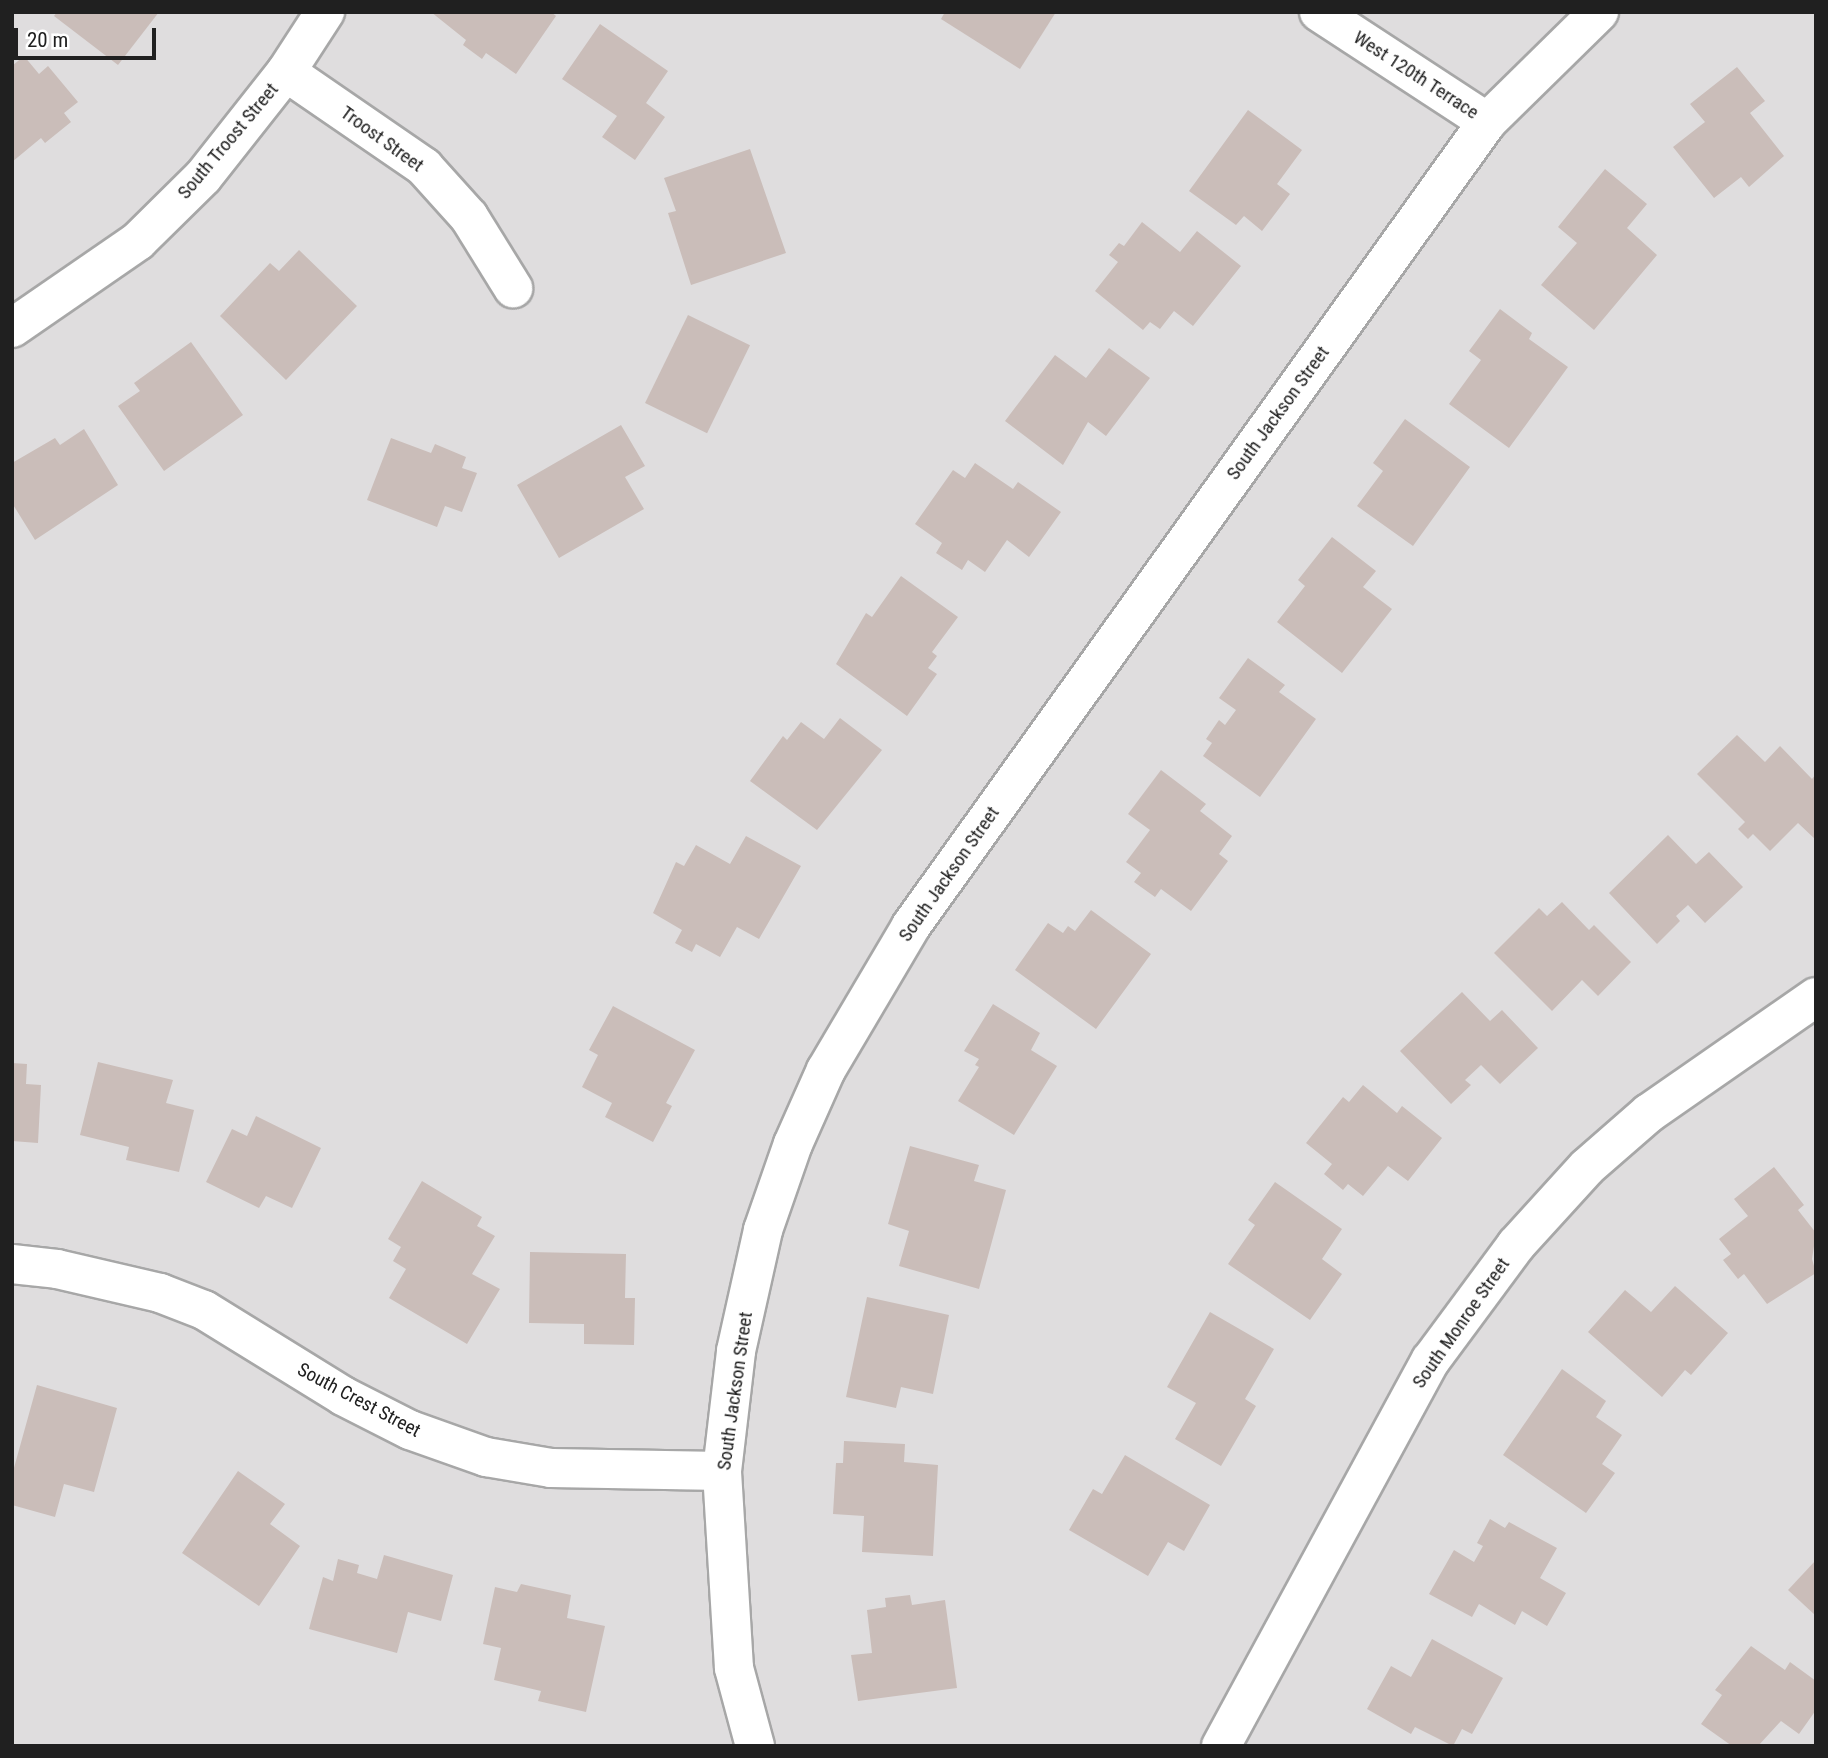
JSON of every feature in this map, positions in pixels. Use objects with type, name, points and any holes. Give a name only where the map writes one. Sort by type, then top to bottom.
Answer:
[{"type":"street","name":"South Troost Street","points":[[12,328],[138,241],[203,177],[286,72],[325,12]]},
{"type":"street","name":"West 120th Terrace","points":[[1319,12],[1488,122],[1599,12]]},
{"type":"street","name":"Troost Street","points":[[286,72],[425,167],[469,217],[513,288]]},
{"type":"street","name":"South Jackson Street","points":[[755,1746],[734,1668],[722,1471],[736,1351],[763,1230],[798,1131],[866,999],[911,926],[1488,122]]},
{"type":"street","name":"South Monroe Street","points":[[1221,1746],[1431,1360],[1516,1245],[1587,1167],[1649,1112],[1816,997]]},
{"type":"street","name":"South Crest Street","points":[[12,1264],[57,1269],[160,1293],[204,1310],[398,1425],[486,1457],[551,1468],[722,1471]]},
{"type":"shaded area","points":[[12,12],[1816,12],[1816,1746],[12,1746]]},
{"type":"building","points":[[57,12],[159,12],[118,65],[54,16]]},
{"type":"building","points":[[431,12],[551,12],[556,16],[516,74],[486,53],[482,59],[463,45],[466,40]]},
{"type":"building","points":[[945,12],[1056,12],[1020,69],[941,19]]},
{"type":"building","points":[[600,24],[668,71],[646,103],[665,117],[635,160],[602,137],[617,116],[562,79]]},
{"type":"building","points":[[24,56],[39,74],[48,66],[78,102],[64,113],[71,122],[45,143],[41,138],[12,162],[12,66]]},
{"type":"building","points":[[1737,67],[1765,101],[1750,113],[1784,156],[1749,187],[1741,177],[1714,198],[1673,147],[1705,122],[1690,104]]},
{"type":"building","points":[[1248,110],[1302,150],[1277,184],[1290,194],[1262,231],[1244,216],[1236,225],[1189,191]]},
{"type":"building","points":[[750,149],[786,253],[691,285],[668,213],[676,211],[664,178]]},
{"type":"building","points":[[1605,169],[1647,204],[1627,228],[1657,255],[1594,330],[1541,285],[1577,243],[1558,227]]},
{"type":"building","points":[[1142,222],[1180,252],[1197,231],[1241,266],[1193,326],[1174,311],[1160,329],[1150,322],[1143,330],[1095,291],[1118,262],[1109,255],[1119,243],[1124,246]]},
{"type":"building","points":[[299,250],[357,306],[286,380],[220,316],[270,263],[279,271]]},
{"type":"building","points":[[1500,309],[1532,333],[1529,339],[1568,367],[1509,448],[1449,404],[1481,360],[1469,351]]},
{"type":"building","points":[[688,315],[750,345],[707,433],[645,403]]},
{"type":"building","points":[[191,342],[243,415],[164,471],[118,406],[140,391],[134,383]]},
{"type":"building","points":[[1109,348],[1150,378],[1106,436],[1088,422],[1063,465],[1005,421],[1055,355],[1086,378]]},
{"type":"building","points":[[1405,419],[1470,467],[1413,546],[1357,506],[1383,471],[1373,463]]},
{"type":"building","points":[[621,425],[645,466],[625,477],[644,509],[559,558],[517,485]]},
{"type":"building","points":[[84,429],[118,485],[35,540],[12,503],[12,463],[55,438],[60,445]]},
{"type":"building","points":[[391,438],[431,453],[435,444],[466,457],[462,468],[477,473],[462,512],[445,506],[437,527],[367,500]]},
{"type":"building","points":[[975,463],[1013,489],[1018,482],[1061,512],[1029,557],[1007,540],[985,572],[968,560],[962,570],[936,553],[942,543],[915,524],[953,470],[965,478]]},
{"type":"building","points":[[1332,537],[1376,571],[1363,587],[1392,609],[1342,673],[1277,622],[1305,586],[1298,580]]},
{"type":"building","points":[[901,576],[958,617],[932,652],[937,656],[928,668],[937,674],[907,716],[836,664],[866,613],[872,617]]},
{"type":"building","points":[[1248,658],[1285,685],[1279,692],[1316,719],[1260,797],[1203,756],[1212,743],[1206,739],[1219,720],[1225,725],[1236,710],[1219,698]]},
{"type":"building","points":[[840,718],[882,750],[817,830],[750,781],[783,736],[787,740],[801,722],[824,739]]},
{"type":"building","points":[[1737,735],[1765,762],[1780,746],[1812,779],[1816,774],[1816,840],[1798,823],[1770,851],[1753,834],[1748,839],[1738,829],[1745,822],[1697,774]]},
{"type":"building","points":[[1161,770],[1206,804],[1200,811],[1232,836],[1219,854],[1228,861],[1191,911],[1161,889],[1155,897],[1134,882],[1141,873],[1126,862],[1150,830],[1128,814]]},
{"type":"building","points":[[1668,835],[1696,864],[1709,852],[1743,887],[1705,923],[1688,905],[1676,916],[1680,921],[1657,944],[1609,893]]},
{"type":"building","points":[[746,836],[801,866],[759,939],[737,927],[720,957],[696,944],[692,952],[675,943],[682,930],[653,913],[676,862],[684,866],[696,845],[730,864]]},
{"type":"building","points":[[1562,902],[1589,930],[1594,925],[1631,962],[1598,996],[1582,980],[1552,1011],[1494,953],[1539,908],[1547,916]]},
{"type":"building","points":[[1091,910],[1151,954],[1096,1029],[1015,970],[1048,923],[1063,933],[1068,926],[1075,931]]},
{"type":"building","points":[[1462,992],[1490,1021],[1502,1010],[1538,1048],[1500,1084],[1481,1065],[1465,1080],[1471,1085],[1451,1104],[1400,1051]]},
{"type":"building","points":[[993,1004],[1040,1033],[1031,1050],[1057,1066],[1014,1135],[958,1101],[979,1067],[975,1065],[979,1059],[964,1051]]},
{"type":"building","points":[[613,1006],[695,1050],[666,1103],[672,1106],[653,1142],[605,1117],[612,1103],[582,1087],[598,1055],[589,1050]]},
{"type":"building","points":[[98,1062],[173,1080],[166,1103],[194,1110],[179,1172],[126,1160],[129,1147],[80,1135]]},
{"type":"building","points":[[12,1063],[27,1064],[26,1084],[41,1085],[38,1143],[12,1141]]},
{"type":"building","points":[[1363,1085],[1397,1113],[1402,1106],[1442,1138],[1408,1181],[1388,1166],[1363,1196],[1348,1184],[1343,1190],[1324,1174],[1332,1164],[1306,1143],[1343,1097],[1349,1102]]},
{"type":"building","points":[[256,1116],[321,1148],[292,1208],[266,1196],[259,1208],[206,1182],[232,1129],[247,1136]]},
{"type":"building","points":[[910,1146],[979,1165],[974,1181],[1006,1190],[979,1289],[899,1266],[909,1231],[888,1224]]},
{"type":"building","points":[[1774,1167],[1804,1205],[1798,1210],[1816,1233],[1812,1259],[1816,1273],[1767,1304],[1744,1274],[1738,1279],[1723,1260],[1731,1254],[1719,1239],[1748,1216],[1734,1199]]},
{"type":"building","points":[[422,1181],[482,1217],[477,1226],[495,1236],[472,1274],[500,1289],[467,1344],[389,1298],[406,1269],[393,1261],[401,1247],[388,1239]]},
{"type":"building","points":[[1275,1182],[1342,1229],[1322,1259],[1342,1274],[1310,1320],[1228,1264],[1255,1225],[1248,1220]]},
{"type":"building","points":[[530,1252],[626,1254],[625,1298],[635,1298],[634,1345],[584,1344],[584,1324],[529,1323]]},
{"type":"building","points":[[1675,1286],[1728,1333],[1691,1375],[1685,1370],[1662,1397],[1588,1332],[1625,1290],[1651,1312]]},
{"type":"building","points":[[867,1297],[949,1315],[933,1394],[901,1387],[896,1408],[846,1397]]},
{"type":"building","points":[[1210,1312],[1274,1349],[1245,1399],[1256,1406],[1221,1466],[1175,1439],[1196,1403],[1167,1387]]},
{"type":"building","points":[[1562,1369],[1606,1401],[1596,1417],[1622,1435],[1602,1464],[1615,1473],[1586,1513],[1503,1455]]},
{"type":"building","points":[[37,1385],[117,1408],[94,1492],[64,1484],[55,1517],[12,1505],[12,1475]]},
{"type":"building","points":[[844,1441],[905,1444],[904,1462],[938,1465],[933,1556],[862,1552],[864,1516],[833,1514],[836,1463],[843,1463]]},
{"type":"building","points":[[1125,1455],[1210,1505],[1184,1551],[1168,1542],[1148,1576],[1069,1530],[1093,1489],[1102,1494]]},
{"type":"building","points":[[238,1471],[285,1504],[270,1524],[300,1546],[259,1606],[182,1553]]},
{"type":"building","points":[[1490,1519],[1505,1528],[1509,1522],[1557,1548],[1540,1578],[1566,1593],[1547,1626],[1522,1611],[1515,1625],[1479,1604],[1472,1617],[1429,1594],[1454,1550],[1474,1562],[1483,1546],[1477,1543]]},
{"type":"building","points":[[384,1555],[453,1575],[441,1621],[408,1612],[397,1653],[309,1629],[323,1577],[333,1581],[338,1559],[359,1565],[357,1573],[377,1579]]},
{"type":"building","points":[[1816,1560],[1816,1616],[1788,1590]]},
{"type":"building","points":[[521,1584],[571,1595],[567,1618],[605,1626],[586,1712],[538,1701],[541,1691],[494,1680],[501,1648],[483,1644],[495,1587],[517,1592]]},
{"type":"building","points":[[910,1595],[912,1605],[945,1600],[957,1688],[858,1701],[851,1655],[872,1653],[867,1610],[886,1607],[885,1598]]},
{"type":"building","points":[[1432,1639],[1503,1678],[1472,1734],[1462,1729],[1453,1746],[1415,1727],[1411,1734],[1367,1709],[1391,1666],[1411,1677]]},
{"type":"building","points":[[1751,1646],[1785,1670],[1790,1662],[1816,1681],[1816,1710],[1799,1734],[1781,1721],[1758,1746],[1732,1746],[1701,1724],[1722,1695],[1715,1690]]}]
